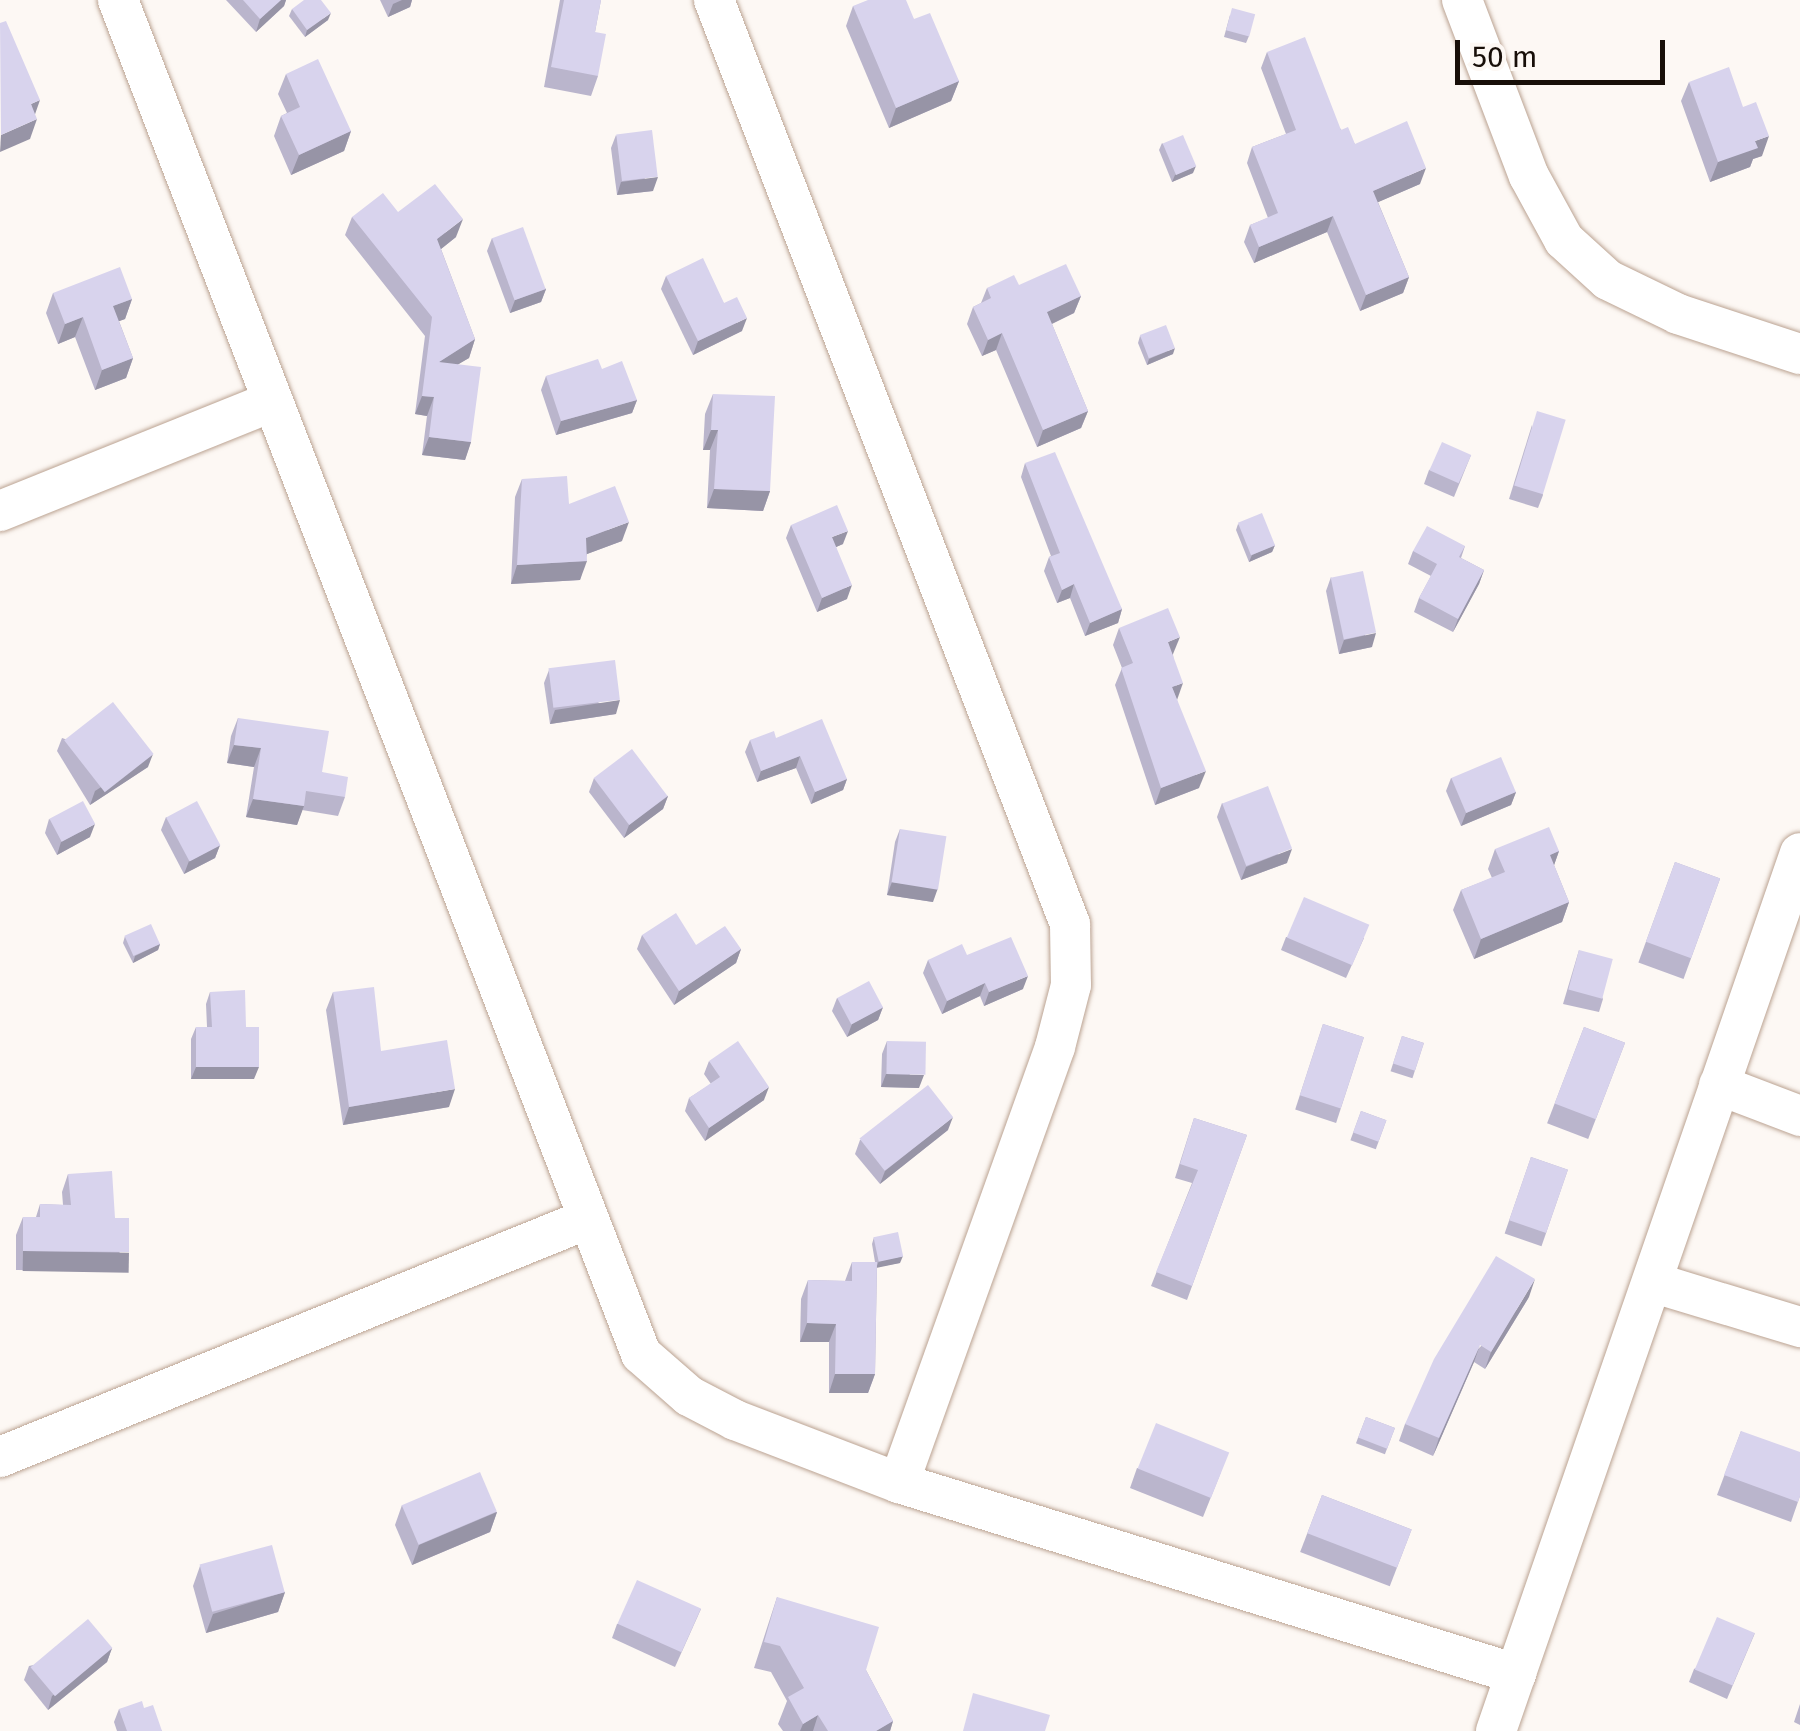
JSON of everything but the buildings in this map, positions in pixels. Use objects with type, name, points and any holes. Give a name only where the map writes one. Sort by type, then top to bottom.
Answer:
[{"type":"street","points":[[118,0],[585,1220],[641,1354],[690,1396],[899,1482],[1516,1674]]},
{"type":"street","points":[[714,0],[1070,924],[1071,984],[1055,1047],[899,1482]]},
{"type":"street","points":[[1462,0],[1529,176],[1564,240],[1608,280],[1800,354]]},
{"type":"street","points":[[0,511],[273,402]]},
{"type":"street","points":[[1496,1731],[1655,1282],[1800,853]]},
{"type":"street","points":[[1720,1085],[1800,1116]]},
{"type":"street","points":[[0,1458],[585,1220]]},
{"type":"street","points":[[1655,1282],[1800,1327]]}]
